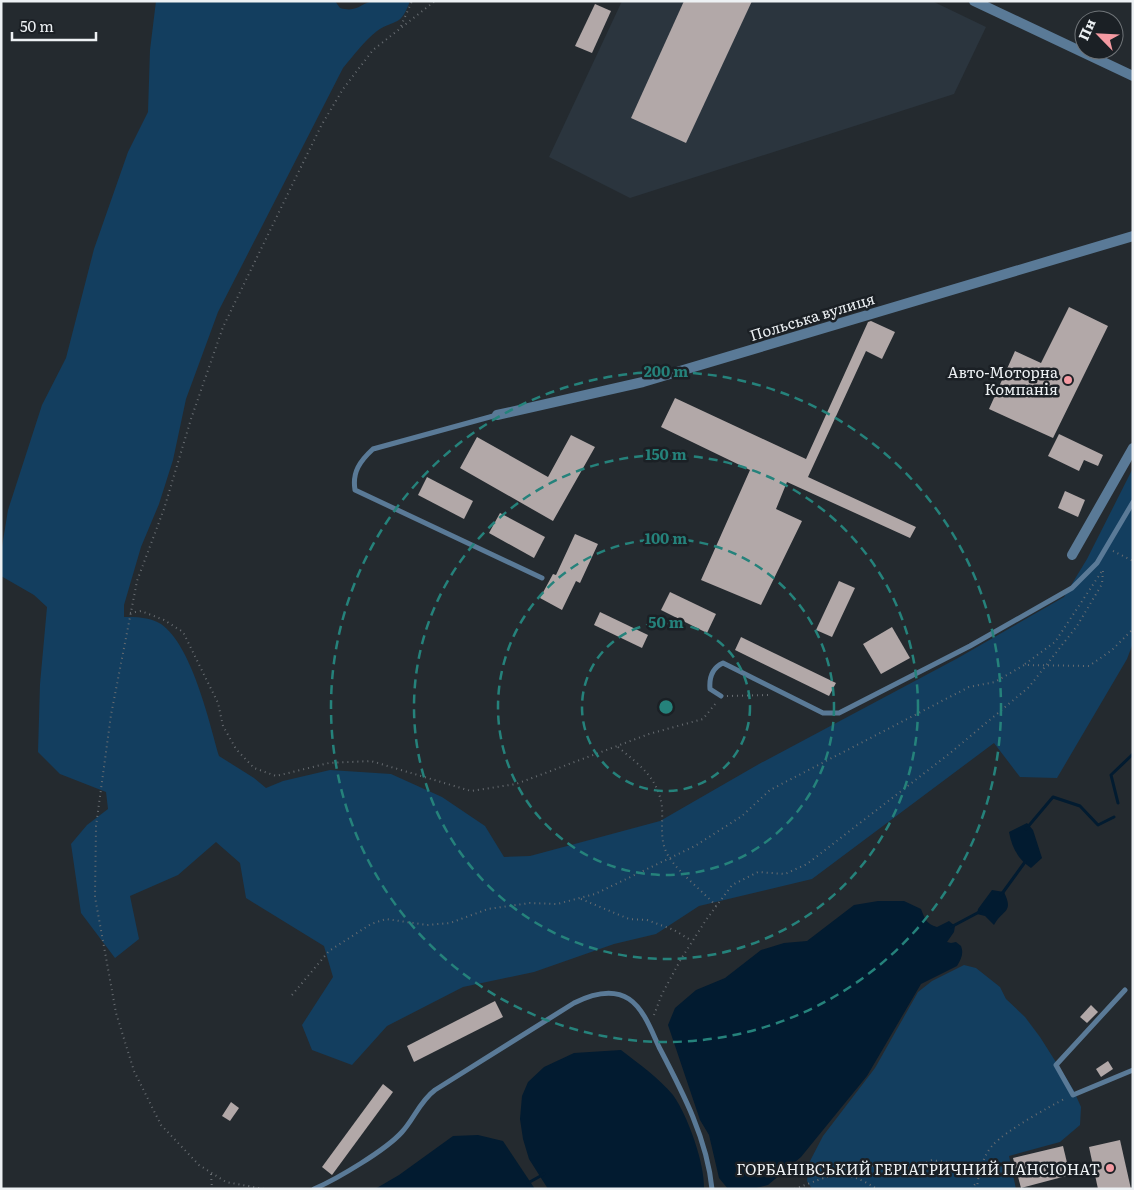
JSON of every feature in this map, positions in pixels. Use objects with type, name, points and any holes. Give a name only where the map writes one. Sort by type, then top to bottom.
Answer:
[{"type":"street","points":[[974,1],[1133,76]]},
{"type":"street","name":"Польська вулиця","points":[[497,415],[643,382],[1133,236]]},
{"type":"street","points":[[1072,555],[1133,448]]},
{"type":"lane","points":[[497,415],[373,449],[360,462],[353,478],[356,490],[542,578]]},
{"type":"lane","points":[[721,696],[710,689],[709,680],[716,666],[723,663],[823,713],[839,713],[970,646],[1072,588],[1097,563],[1133,502]]},
{"type":"lane","points":[[1126,990],[1056,1065],[1073,1095],[1133,1070]]},
{"type":"lane","points":[[314,1189],[381,1150],[401,1134],[428,1095],[435,1090],[574,1003],[590,996],[617,995],[629,999],[640,1011],[650,1028],[690,1110],[706,1157],[712,1189]]},
{"type":"path","points":[[400,28],[412,1]]},
{"type":"path","points":[[264,1189],[226,1182],[199,1165],[161,1125],[134,1071],[116,1013],[95,897],[96,826],[111,715],[137,580],[164,509],[191,419],[223,327],[321,126],[343,89],[373,50],[435,1]]},
{"type":"path","points":[[1107,546],[1133,561]]},
{"type":"path","points":[[292,995],[330,951],[371,924],[386,919],[427,925],[450,923],[488,909],[530,903],[556,904],[581,899],[671,859],[742,816],[770,790],[955,694],[969,688],[995,682],[1024,665],[1055,642],[1100,577],[1103,569],[1102,584],[1077,626],[1029,687],[949,754],[807,864],[784,874],[758,872],[732,885],[692,941],[662,994],[650,1028]]},
{"type":"path","points":[[130,613],[142,611],[164,620],[183,632],[218,702],[223,726],[236,749],[254,768],[276,776],[329,763],[371,761],[471,791],[516,784],[649,734],[703,719],[721,696],[768,695]]},
{"type":"path","points":[[1024,665],[1089,666],[1112,650],[1133,629]]},
{"type":"path","points":[[617,746],[640,764],[654,780],[662,807],[665,850],[683,874],[698,886],[716,906]]},
{"type":"path","points":[[581,899],[629,920],[646,920],[674,930],[692,941]]},
{"type":"path","points":[[976,1189],[983,1163],[993,1144],[1045,1108],[1073,1095]]},
{"type":"path","points":[[794,1189],[833,1174],[871,1166],[895,1163],[919,1165],[932,1160],[975,1167],[983,1163]]},
{"type":"path","points":[[843,1173],[857,1176],[877,1189]]},
{"type":"path","points":[[211,1174],[212,1189]]},
{"type":"path","points":[[971,1189],[977,1182]]},
{"type":"shaded area","points":[[156,1],[335,1],[340,8],[355,9],[374,1],[410,1],[400,19],[372,35],[343,68],[218,312],[186,399],[173,460],[159,504],[141,547],[124,605],[124,617],[138,617],[161,624],[182,649],[198,685],[219,756],[254,778],[266,788],[283,781],[330,770],[391,774],[442,797],[485,826],[504,857],[530,856],[660,821],[759,764],[958,658],[1064,597],[1087,559],[1133,468],[1133,643],[1127,659],[1057,778],[1020,777],[994,743],[812,879],[699,906],[656,934],[614,944],[534,972],[463,987],[387,1026],[352,1065],[312,1050],[302,1025],[333,977],[324,946],[246,898],[240,863],[216,842],[178,875],[130,896],[139,939],[115,958],[81,913],[71,844],[87,825],[108,809],[106,792],[60,774],[38,752],[40,684],[47,607],[34,595],[1,576],[1,553],[8,510],[42,405],[66,358],[94,249],[128,152],[148,112],[150,50]]},
{"type":"shaded area","points":[[622,1],[932,1],[986,27],[954,94],[630,198],[549,157]]},
{"type":"shaded area","points":[[1027,823],[1033,830],[1042,858],[1031,868],[1016,853],[1009,832]]},
{"type":"shaded area","points":[[992,890],[1004,892],[1008,904],[1006,910],[994,925],[985,916],[977,914],[978,909]]},
{"type":"shaded area","points":[[878,901],[904,901],[921,909],[926,921],[937,927],[949,921],[955,926],[954,932],[947,942],[956,942],[961,946],[962,954],[960,961],[957,966],[921,984],[867,1076],[801,1157],[768,1185],[752,1189],[728,1189],[719,1178],[709,1135],[700,1120],[668,1025],[675,1008],[696,990],[725,978],[761,950],[784,943],[807,941],[854,905]]},
{"type":"shaded area","points":[[964,965],[976,968],[1000,987],[1006,999],[1025,1017],[1040,1037],[1073,1089],[1081,1107],[1080,1125],[1060,1142],[1009,1156],[1016,1189],[812,1189],[807,1181],[809,1163],[823,1136],[875,1068],[918,992],[932,981]]},
{"type":"shaded area","points":[[621,1050],[661,1083],[679,1104],[690,1127],[699,1154],[704,1189],[548,1189],[529,1159],[520,1119],[522,1096],[528,1082],[544,1067],[574,1053]]},
{"type":"shaded area","points":[[478,1135],[503,1141],[535,1189],[375,1189],[399,1175],[453,1136]]},
{"type":"building","points":[[684,1],[752,1],[686,143],[631,118]]},
{"type":"building","points":[[595,4],[611,11],[592,53],[575,46]]},
{"type":"building","points":[[1069,307],[1108,326],[1053,438],[989,409],[1015,351],[1041,363]]},
{"type":"building","points":[[871,321],[895,332],[882,359],[866,351],[808,477],[916,527],[910,538],[787,482],[776,509],[802,521],[761,605],[701,580],[750,470],[661,427],[675,398],[806,459],[868,322]]},
{"type":"building","points":[[1059,434],[1103,455],[1098,466],[1084,460],[1079,471],[1048,456]]},
{"type":"building","points":[[571,435],[595,447],[553,521],[460,468],[477,437],[548,477]]},
{"type":"building","points":[[427,477],[473,501],[464,519],[418,495]]},
{"type":"building","points":[[1065,491],[1085,500],[1078,517],[1058,508]]},
{"type":"building","points":[[500,513],[545,537],[534,558],[489,533]]},
{"type":"building","points":[[575,534],[598,544],[580,583],[576,581],[562,610],[540,598],[553,574],[556,575]]},
{"type":"building","points":[[839,581],[855,588],[832,637],[816,630]]},
{"type":"building","points":[[670,592],[716,614],[707,633],[661,610]]},
{"type":"building","points":[[600,612],[648,635],[642,648],[594,625]]},
{"type":"building","points":[[892,627],[910,658],[881,674],[863,644]]},
{"type":"building","points":[[741,637],[836,683],[829,696],[735,650]]},
{"type":"building","points":[[495,1001],[503,1017],[414,1062],[407,1046]]},
{"type":"building","points":[[1091,1005],[1098,1012],[1087,1023],[1080,1017]]},
{"type":"building","points":[[1108,1061],[1113,1069],[1101,1077],[1096,1069]]},
{"type":"building","points":[[383,1084],[393,1092],[332,1175],[322,1167]]},
{"type":"building","points":[[231,1102],[239,1108],[230,1121],[222,1116]]},
{"type":"building","name":"ГОРБАНІВСЬКИЙ ГЕРІАТРИЧНИЙ ПАНСІОНАТ","points":[[1120,1140],[1131,1189],[1098,1189],[1089,1147]]},
{"type":"building","points":[[1063,1146],[1070,1175],[1021,1188],[1013,1158]]},
{"type":"waterway","points":[[1118,803],[1111,775],[1133,754]]},
{"type":"waterway","points":[[1026,829],[1053,797],[1080,806],[1098,825],[1114,817]]},
{"type":"waterway","points":[[1001,895],[1025,862]]},
{"type":"waterway","points":[[951,927],[981,911]]},
{"type":"waterway","points":[[528,1183],[544,1174]]},
{"type":"place","name":"Авто-Моторна Компанія","points":[[1068,380]]},
{"type":"place","name":"ГОРБАНІВСЬКИЙ ГЕРІАТРИЧНИЙ ПАНСІОНАТ","points":[[1110,1168]]}]
